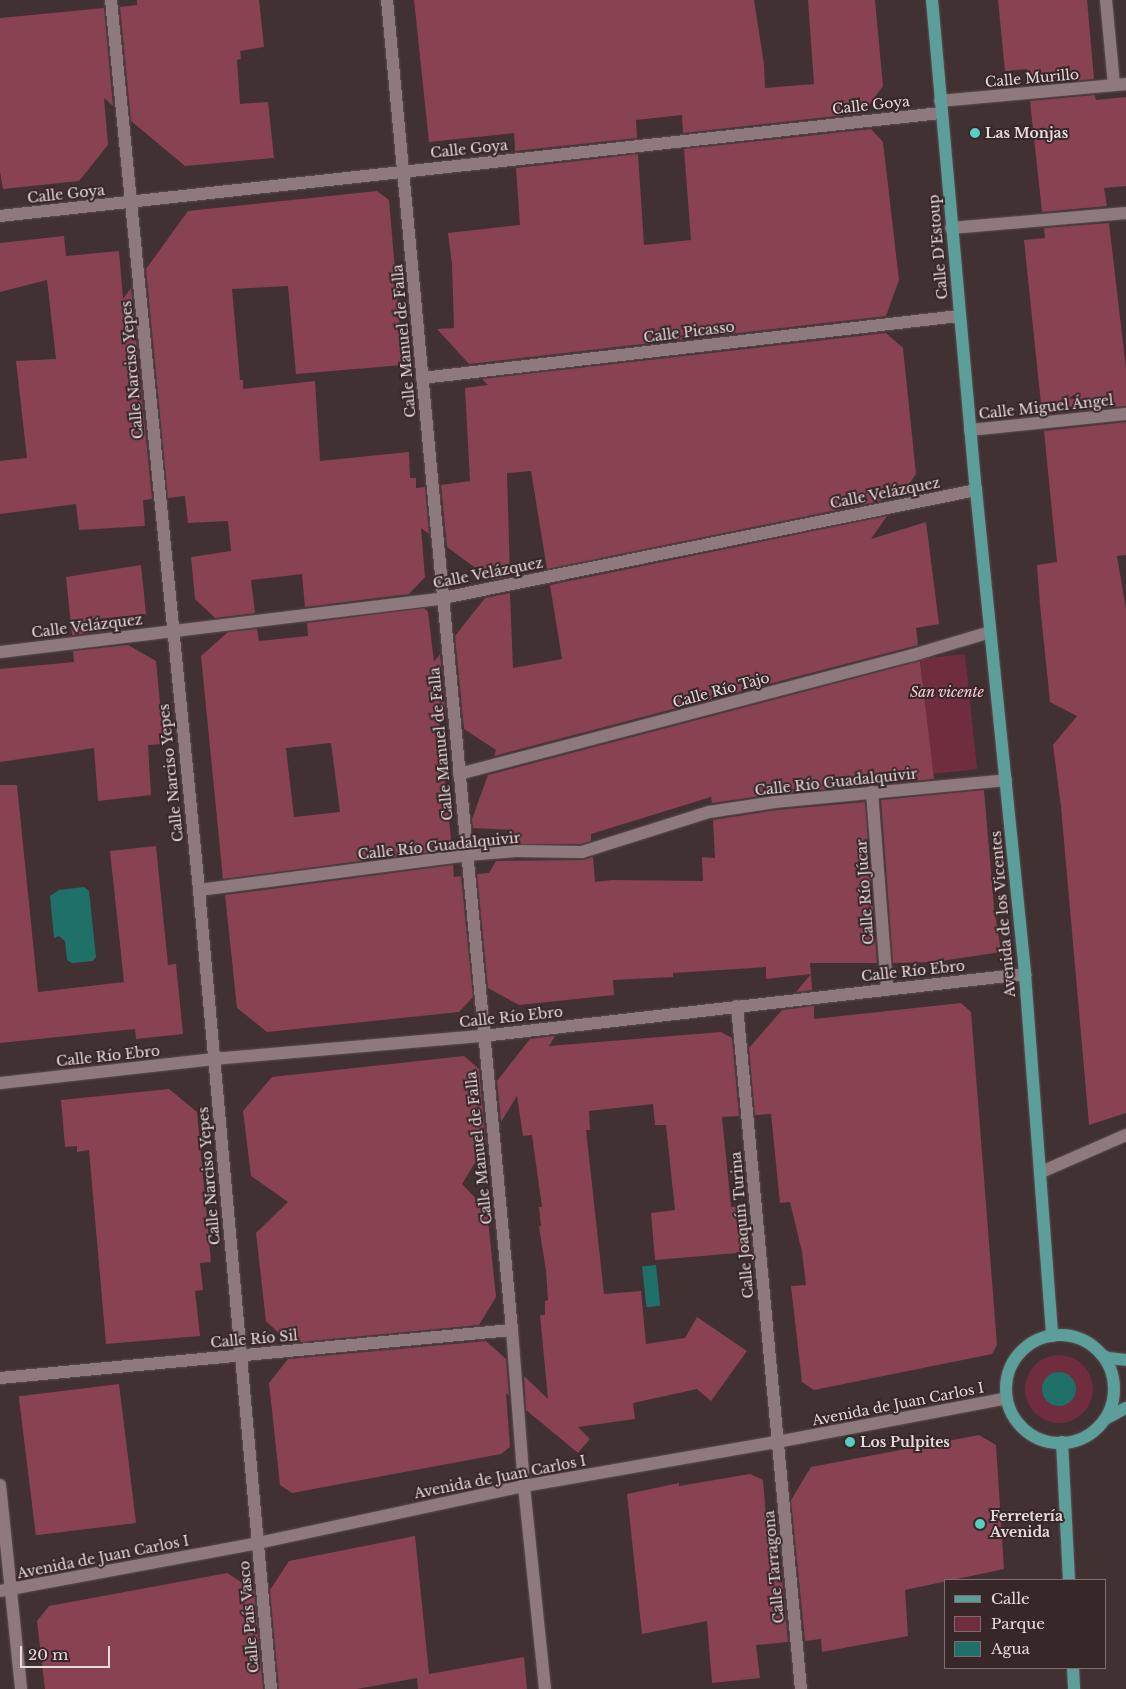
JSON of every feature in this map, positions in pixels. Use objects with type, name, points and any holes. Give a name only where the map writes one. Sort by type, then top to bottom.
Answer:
[{"type":"main road","name":"Calle D'Estoup","points":[[932,0],[976,490]]},
{"type":"main road","name":"Avenida de los Vicentes","points":[[976,490],[1024,974],[1041,1172],[1052,1336]]},
{"type":"main road","points":[[1105,1418],[1110,1409],[1114,1392],[1109,1366],[1094,1347],[1075,1337],[1052,1336],[1028,1345],[1018,1355],[1010,1368],[1006,1384],[1007,1398],[1013,1415],[1024,1428],[1037,1437],[1049,1442],[1062,1442],[1085,1436],[1105,1418],[1126,1408]]},
{"type":"main road","points":[[1102,1355],[1108,1358],[1126,1360]]},
{"type":"main road","points":[[1062,1442],[1069,1579]]},
{"type":"main road","points":[[1073,1669],[1074,1689]]},
{"type":"street","name":"Calle Narciso Yepes","points":[[111,0],[199,890],[258,1543]]},
{"type":"street","name":"Calle Manuel de Falla","points":[[387,0],[512,1330],[524,1486],[545,1689]]},
{"type":"street","points":[[1106,0],[1120,85]]},
{"type":"street","name":"Calle Murillo","points":[[941,107],[1120,85]]},
{"type":"street","name":"Calle Goya","points":[[0,216],[404,171],[941,107]]},
{"type":"street","points":[[951,228],[1126,213]]},
{"type":"street","name":"Calle Picasso","points":[[422,378],[959,316]]},
{"type":"street","name":"Calle Miguel Ángel","points":[[970,430],[1126,414]]},
{"type":"street","name":"Calle Velázquez","points":[[0,652],[442,598],[976,490]]},
{"type":"street","name":"Calle Río Tajo","points":[[460,774],[903,657],[990,632]]},
{"type":"street","name":"Calle Río Guadalquivir","points":[[199,890],[467,855],[516,851],[582,852],[709,812],[872,792],[1006,780]]},
{"type":"street","name":"Calle Río Júcar","points":[[872,792],[887,989]]},
{"type":"street","name":"Calle Río Ebro","points":[[0,1083],[213,1059],[483,1036],[1024,974]]},
{"type":"street","name":"Calle Joaquín Turina","points":[[737,1006],[777,1442]]},
{"type":"street","points":[[1041,1172],[1126,1135]]},
{"type":"street","name":"Calle Río Sil","points":[[0,1378],[512,1330]]},
{"type":"street","name":"Avenida de Juan Carlos I","points":[[6,1590],[258,1543],[524,1486],[777,1442],[1007,1398]]},
{"type":"street","name":"Calle Tarragona","points":[[777,1442],[801,1689]]},
{"type":"street","points":[[0,1485],[6,1590],[21,1689]]},
{"type":"street","name":"Calle País Vasco","points":[[258,1543],[271,1689]]},
{"type":"green space","name":"San vicente","points":[[965,654],[977,769],[932,774],[920,659]]},
{"type":"green space","points":[[1059,1355],[1072,1358],[1083,1365],[1090,1376],[1093,1389],[1090,1402],[1083,1413],[1072,1420],[1059,1423],[1046,1420],[1035,1413],[1028,1402],[1025,1389],[1028,1376],[1035,1365],[1046,1358]]},
{"type":"water","points":[[84,887],[89,891],[96,957],[93,961],[72,963],[67,960],[65,941],[59,936],[54,938],[50,896],[59,890]]},
{"type":"water","points":[[656,1265],[660,1306],[646,1307],[642,1266]]},
{"type":"water","points":[[1059,1372],[1066,1373],[1071,1377],[1075,1382],[1075,1396],[1071,1401],[1066,1405],[1059,1406],[1052,1405],[1047,1401],[1043,1396],[1042,1389],[1043,1382],[1047,1377],[1052,1373]]},
{"type":"building","points":[[137,0],[259,0],[264,47],[240,51],[241,59],[237,60],[240,104],[268,102],[274,158],[185,166],[131,121],[120,7],[137,5]]},
{"type":"building","points":[[414,0],[754,0],[764,64],[765,88],[814,84],[808,0],[875,0],[883,86],[863,113],[683,133],[682,115],[636,120],[637,138],[515,151],[514,133],[429,142]]},
{"type":"building","points":[[998,0],[1087,0],[1094,79],[1029,85],[1027,69],[1005,71]]},
{"type":"building","points":[[104,8],[113,106],[104,98],[108,145],[79,181],[3,189],[0,172],[0,18]]},
{"type":"building","points":[[1095,95],[1096,100],[1126,97],[1126,186],[1104,188],[1107,206],[1042,212],[1030,101]]},
{"type":"building","points":[[871,129],[883,142],[899,280],[886,316],[469,364],[437,329],[454,328],[452,264],[448,233],[520,225],[516,168],[638,154],[644,245],[691,240],[684,149]]},
{"type":"building","points":[[377,191],[389,200],[403,365],[296,374],[288,286],[232,289],[240,380],[243,380],[243,389],[315,381],[320,461],[409,452],[410,478],[416,478],[416,488],[425,487],[429,534],[421,528],[425,577],[409,594],[305,607],[302,574],[251,580],[255,613],[215,618],[195,599],[191,557],[231,551],[228,521],[188,523],[185,496],[168,498],[146,269],[188,211]]},
{"type":"building","points":[[1109,223],[1126,369],[1126,406],[1042,414],[1024,240],[1045,238],[1044,228]]},
{"type":"building","points":[[64,236],[66,256],[119,251],[123,299],[131,288],[152,499],[143,500],[145,526],[79,530],[76,504],[0,514],[0,461],[27,458],[16,361],[56,359],[47,280],[0,292],[0,243]]},
{"type":"building","points":[[886,333],[903,348],[916,474],[900,497],[547,569],[531,471],[507,473],[510,576],[492,580],[447,547],[441,485],[470,481],[465,388],[488,385],[482,379]]},
{"type":"building","points":[[1126,422],[1126,555],[1117,556],[1126,609],[1126,1113],[1089,1125],[1061,807],[1053,745],[1077,716],[1050,702],[1037,565],[1057,562],[1044,431]]},
{"type":"building","points":[[887,516],[871,539],[926,522],[939,624],[916,628],[918,645],[494,756],[496,750],[464,729],[455,636],[485,598],[510,593],[513,668],[562,659],[550,585]]},
{"type":"building","points":[[141,565],[146,614],[87,620],[105,631],[72,635],[66,577]]},
{"type":"building","points":[[424,608],[428,612],[434,662],[440,654],[446,717],[438,712],[452,849],[223,879],[201,656],[228,632],[257,629],[259,641],[308,636],[307,623]],"holes":[[[331,743],[340,812],[294,817],[286,748]]]},
{"type":"building","points":[[128,645],[156,661],[164,744],[148,745],[151,795],[98,801],[94,748],[0,762],[0,669],[74,662],[73,651]]},
{"type":"building","points":[[920,661],[934,779],[774,794],[712,803],[711,797],[591,834],[591,841],[581,844],[506,844],[514,830],[473,828],[472,819],[488,775]]},
{"type":"building","points":[[0,785],[17,785],[38,992],[124,982],[110,851],[156,846],[168,965],[176,964],[183,1034],[136,1039],[135,1029],[0,1043]]},
{"type":"building","points":[[984,790],[994,908],[1001,952],[934,962],[893,963],[881,800]]},
{"type":"building","points":[[865,802],[877,963],[810,963],[811,974],[766,979],[766,967],[673,973],[673,977],[613,980],[614,995],[519,1005],[488,988],[477,874],[489,873],[496,861],[582,860],[593,857],[595,882],[612,880],[703,881],[702,857],[715,858],[713,820],[776,810]]},
{"type":"building","points":[[453,865],[454,877],[461,876],[473,997],[459,1012],[267,1032],[237,1008],[225,895]]},
{"type":"building","points":[[811,974],[812,990],[796,992]]},
{"type":"building","points":[[961,1003],[971,1012],[997,1345],[992,1354],[814,1390],[802,1382],[791,1286],[806,1285],[802,1252],[790,1202],[780,1203],[771,1114],[755,1115],[749,1048],[782,1010],[814,1006],[814,1019]]},
{"type":"building","points":[[721,1032],[732,1038],[739,1116],[722,1117],[731,1207],[745,1206],[749,1252],[655,1260],[651,1213],[675,1210],[666,1125],[655,1125],[653,1104],[589,1111],[590,1130],[586,1130],[604,1294],[641,1291],[646,1344],[685,1338],[697,1317],[747,1351],[711,1401],[697,1389],[633,1403],[635,1419],[578,1427],[590,1439],[578,1453],[526,1410],[524,1376],[548,1399],[540,1315],[545,1315],[545,1301],[548,1300],[546,1271],[539,1226],[541,1226],[539,1207],[542,1207],[532,1135],[523,1136],[517,1096],[501,1122],[497,1081],[530,1039],[555,1036],[549,1046]]},
{"type":"building","points":[[464,1056],[479,1069],[486,1145],[462,1184],[487,1210],[496,1297],[479,1325],[289,1343],[266,1321],[256,1233],[288,1202],[251,1176],[243,1111],[272,1077]]},
{"type":"building","points":[[169,1089],[197,1112],[211,1262],[200,1263],[203,1290],[195,1291],[200,1336],[106,1344],[89,1150],[77,1152],[77,1146],[65,1147],[61,1100]]},
{"type":"building","points":[[486,1341],[506,1359],[509,1396],[506,1393],[510,1447],[501,1454],[292,1493],[280,1485],[269,1383],[288,1359]]},
{"type":"building","points":[[119,1384],[136,1523],[36,1535],[19,1396]]},
{"type":"building","points":[[979,1435],[996,1445],[1004,1569],[957,1579],[944,1579],[944,1582],[905,1590],[908,1636],[822,1652],[821,1639],[805,1641],[791,1500],[811,1467]]},
{"type":"building","points":[[750,1474],[763,1480],[768,1540],[777,1524],[788,1642],[756,1645],[760,1678],[712,1683],[707,1621],[642,1634],[627,1494],[679,1483],[679,1486]]},
{"type":"building","points":[[415,1536],[429,1674],[524,1657],[527,1689],[418,1689],[417,1678],[357,1689],[279,1689],[270,1590],[289,1561]]},
{"type":"building","points":[[227,1573],[254,1590],[263,1689],[45,1689],[37,1621],[49,1606]]},
{"type":"place","name":"Las Monjas","points":[[975,133]]},
{"type":"place","name":"Los Pulpites","points":[[850,1442]]},
{"type":"place","name":"Ferretería Avenida","points":[[980,1524]]}]
